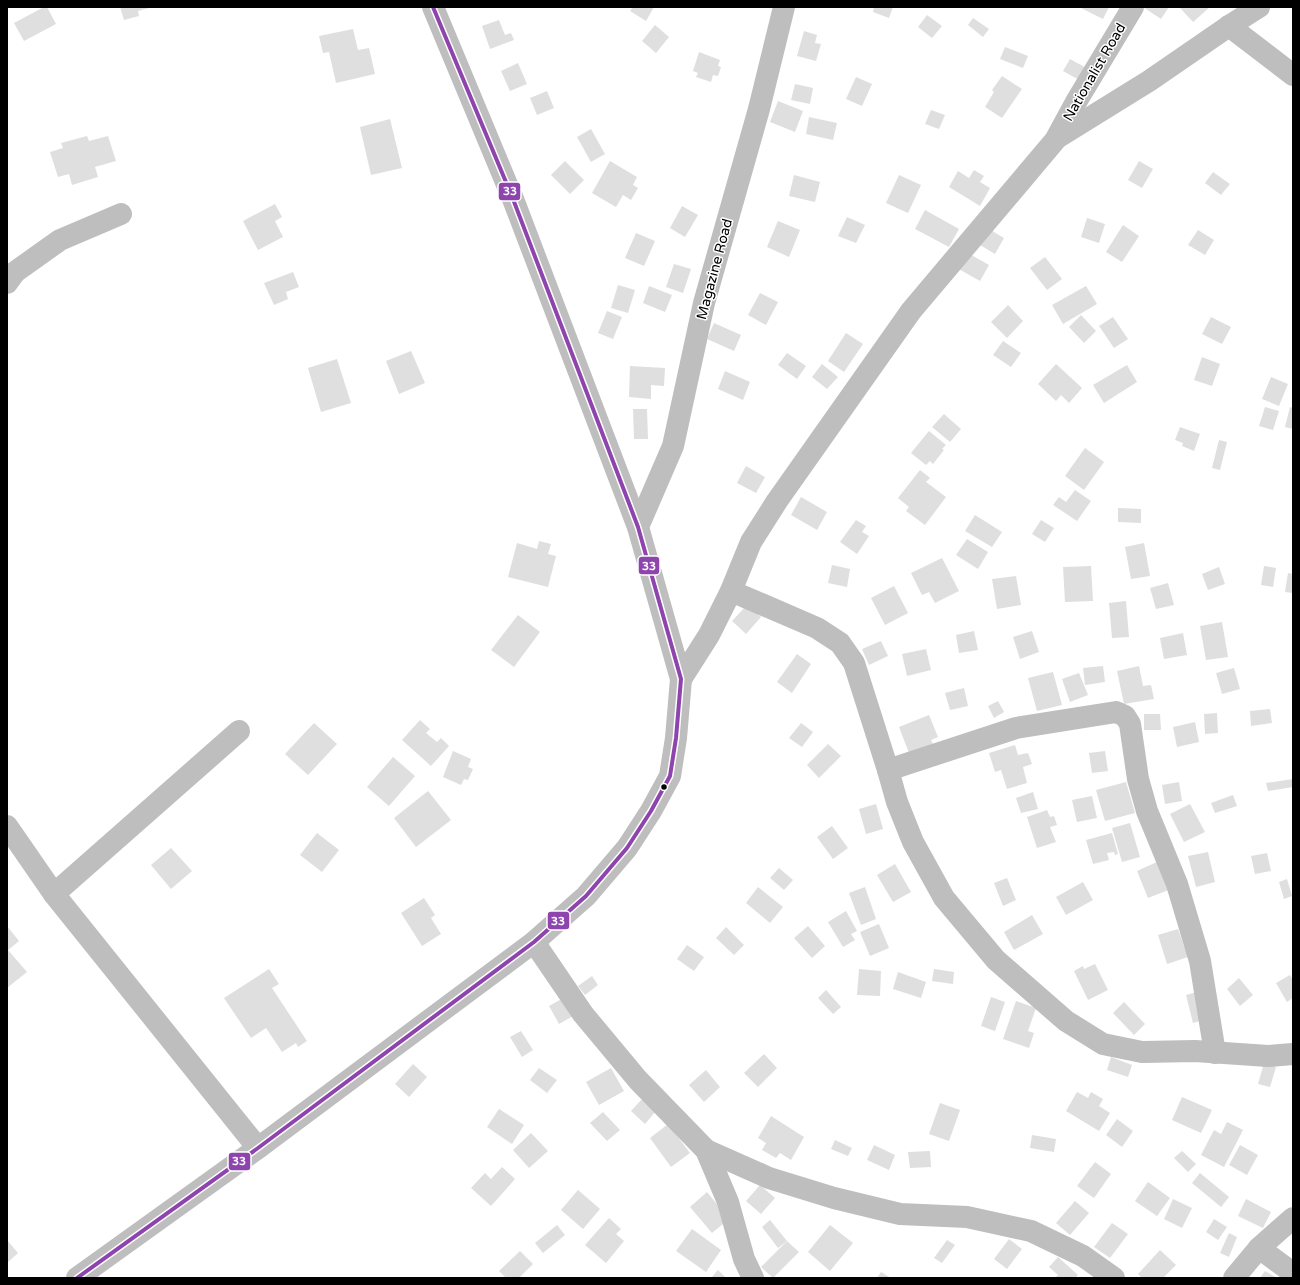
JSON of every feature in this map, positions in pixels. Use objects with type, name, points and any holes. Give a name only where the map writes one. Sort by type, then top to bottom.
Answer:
[{"type":"street","points":[[77,1278],[258,1148],[534,942],[586,896],[627,848],[651,811],[670,776],[676,738],[681,679],[638,527],[513,199],[433,7]]},
{"type":"street","name":"Magazine Road","points":[[638,527],[673,446],[704,303],[760,109],[784,7]]},
{"type":"street","name":"Nationalist Road","points":[[1057,138],[1076,102],[1133,7]]},
{"type":"street","points":[[681,679],[709,635],[731,591],[751,542],[777,501],[911,311],[1057,138],[1149,81],[1259,7]]},
{"type":"street","points":[[1229,26],[1293,76]]},
{"type":"street","points":[[7,283],[15,272],[60,240],[120,214]]},
{"type":"street","points":[[731,591],[817,628],[840,643],[854,663],[888,770],[896,802],[913,842],[944,898],[996,960],[1066,1021],[1103,1044],[1142,1052],[1195,1051],[1268,1056],[1293,1054]]},
{"type":"street","points":[[888,770],[1016,728],[1116,712],[1125,716],[1130,724],[1138,779],[1147,811],[1177,884],[1200,961],[1215,1053]]},
{"type":"street","points":[[54,894],[239,731]]},
{"type":"street","points":[[7,826],[54,894],[258,1148]]},
{"type":"street","points":[[534,942],[583,1014],[638,1080],[706,1150],[728,1202],[744,1259],[752,1278]]},
{"type":"street","points":[[706,1150],[769,1178],[834,1198],[900,1214],[967,1217],[1031,1231],[1083,1256],[1114,1278]]},
{"type":"street","points":[[1234,1278],[1259,1248],[1293,1218]]},
{"type":"street","points":[[1259,1248],[1293,1273]]},
{"type":"building","points":[[44,7],[47,7],[56,24],[24,41],[14,23]]},
{"type":"building","points":[[120,7],[153,7],[138,11],[139,16],[124,20]]},
{"type":"building","points":[[633,7],[654,7],[646,21],[630,11]]},
{"type":"building","points":[[874,7],[893,7],[889,18],[873,12]]},
{"type":"building","points":[[1079,7],[1109,7],[1103,19]]},
{"type":"building","points":[[1143,7],[1169,7],[1161,19]]},
{"type":"building","points":[[1210,7],[1193,22],[1180,8]]},
{"type":"building","points":[[927,15],[942,26],[932,38],[918,27]]},
{"type":"building","points":[[973,18],[989,29],[983,37],[968,25]]},
{"type":"building","points":[[499,20],[505,35],[511,33],[514,40],[490,49],[482,26]]},
{"type":"building","points":[[655,25],[669,37],[656,53],[642,41]]},
{"type":"building","points":[[353,29],[358,50],[369,48],[375,74],[336,83],[329,52],[323,53],[319,36]]},
{"type":"building","points":[[804,31],[817,35],[815,43],[821,44],[816,61],[797,56]]},
{"type":"building","points":[[1005,47],[1028,56],[1023,68],[1000,59]]},
{"type":"building","points":[[699,52],[720,60],[718,66],[721,67],[718,76],[713,75],[711,82],[696,77],[698,73],[693,71]]},
{"type":"building","points":[[1070,59],[1088,69],[1081,81],[1063,71]]},
{"type":"building","points":[[518,63],[527,84],[510,91],[501,71]]},
{"type":"building","points":[[1002,76],[1022,89],[1002,118],[985,107],[994,92],[992,90]]},
{"type":"building","points":[[856,77],[872,84],[862,106],[846,99]]},
{"type":"building","points":[[795,84],[813,88],[810,104],[791,100]]},
{"type":"building","points":[[547,91],[554,108],[537,115],[530,98]]},
{"type":"building","points":[[778,101],[803,111],[795,132],[770,122]]},
{"type":"building","points":[[931,110],[945,115],[939,129],[925,124]]},
{"type":"building","points":[[809,117],[837,123],[833,140],[806,134]]},
{"type":"building","points":[[390,119],[402,168],[371,175],[360,127]]},
{"type":"building","points":[[591,129],[605,154],[591,162],[577,137]]},
{"type":"building","points":[[87,136],[89,141],[108,136],[116,161],[95,167],[98,177],[72,185],[69,174],[58,177],[50,152],[63,148],[61,143]]},
{"type":"building","points":[[565,161],[584,180],[570,194],[551,175]]},
{"type":"building","points":[[610,161],[637,177],[633,185],[638,188],[631,200],[623,195],[616,207],[592,193]]},
{"type":"building","points":[[1139,161],[1153,169],[1142,188],[1128,180]]},
{"type":"building","points":[[974,170],[984,176],[980,182],[990,188],[980,206],[949,187],[958,171],[969,178]]},
{"type":"building","points":[[1213,172],[1230,184],[1221,195],[1205,183]]},
{"type":"building","points":[[794,175],[820,182],[815,202],[789,196]]},
{"type":"building","points":[[899,175],[921,185],[908,213],[886,203]]},
{"type":"building","points":[[275,204],[282,217],[275,221],[283,237],[258,250],[243,221]]},
{"type":"building","points":[[682,206],[698,215],[685,237],[670,228]]},
{"type":"building","points":[[925,210],[959,229],[949,247],[915,229]]},
{"type":"building","points":[[847,217],[865,225],[856,243],[838,236]]},
{"type":"building","points":[[1087,218],[1105,224],[1099,243],[1081,237]]},
{"type":"building","points":[[778,221],[800,230],[789,257],[767,247]]},
{"type":"building","points":[[1123,225],[1139,236],[1122,262],[1106,252]]},
{"type":"building","points":[[984,226],[1004,238],[995,254],[975,242]]},
{"type":"building","points":[[1198,230],[1214,240],[1205,255],[1188,245]]},
{"type":"building","points":[[636,233],[655,241],[644,266],[625,258]]},
{"type":"building","points":[[966,252],[989,265],[980,281],[957,268]]},
{"type":"building","points":[[1045,257],[1062,279],[1047,290],[1030,268]]},
{"type":"building","points":[[674,264],[691,269],[683,293],[666,287]]},
{"type":"building","points":[[293,272],[299,287],[286,292],[288,299],[274,305],[264,283]]},
{"type":"building","points":[[618,285],[635,290],[628,313],[611,308]]},
{"type":"building","points":[[649,286],[672,295],[665,312],[643,303]]},
{"type":"building","points":[[1086,286],[1097,304],[1063,324],[1052,305]]},
{"type":"building","points":[[760,293],[778,302],[766,325],[748,315]]},
{"type":"building","points":[[1008,305],[1023,321],[1007,338],[991,322]]},
{"type":"building","points":[[607,311],[622,317],[613,339],[598,333]]},
{"type":"building","points":[[1081,315],[1096,331],[1084,343],[1069,327]]},
{"type":"building","points":[[1113,317],[1128,339],[1114,348],[1099,326]]},
{"type":"building","points":[[1211,317],[1231,327],[1222,344],[1202,334]]},
{"type":"building","points":[[714,323],[741,335],[734,351],[707,339]]},
{"type":"building","points":[[846,333],[863,344],[844,372],[828,361]]},
{"type":"building","points":[[1003,341],[1021,353],[1011,367],[993,355]]},
{"type":"building","points":[[411,351],[425,383],[399,394],[386,361]]},
{"type":"building","points":[[787,353],[806,366],[797,379],[778,365]]},
{"type":"building","points":[[1202,357],[1220,364],[1212,386],[1194,380]]},
{"type":"building","points":[[337,359],[351,403],[321,412],[308,368]]},
{"type":"building","points":[[822,364],[838,377],[827,389],[812,377]]},
{"type":"building","points":[[1056,364],[1082,388],[1069,403],[1061,395],[1056,401],[1038,384]]},
{"type":"building","points":[[1127,365],[1137,382],[1104,403],[1093,385]]},
{"type":"building","points":[[630,366],[665,368],[664,386],[651,385],[651,399],[629,397]]},
{"type":"building","points":[[725,371],[750,382],[743,400],[718,389]]},
{"type":"building","points":[[1271,377],[1288,384],[1279,406],[1262,399]]},
{"type":"building","points":[[1265,407],[1279,411],[1273,430],[1259,426]]},
{"type":"building","points":[[1290,407],[1293,408],[1293,429],[1285,427]]},
{"type":"building","points":[[633,409],[647,409],[648,439],[634,439]]},
{"type":"building","points":[[944,414],[961,429],[950,442],[932,427]]},
{"type":"building","points":[[1180,427],[1200,434],[1194,451],[1182,446],[1183,443],[1175,440]]},
{"type":"building","points":[[929,431],[946,445],[933,464],[930,461],[926,465],[911,453]]},
{"type":"building","points":[[1219,440],[1227,442],[1220,470],[1212,468]]},
{"type":"building","points":[[1085,448],[1104,462],[1084,490],[1065,476]]},
{"type":"building","points":[[746,466],[765,477],[756,493],[737,483]]},
{"type":"building","points":[[920,470],[930,478],[926,482],[946,497],[925,525],[906,511],[909,507],[898,498]]},
{"type":"building","points":[[1075,490],[1091,501],[1077,521],[1053,505],[1059,497],[1066,502]]},
{"type":"building","points":[[801,497],[827,512],[817,530],[791,515]]},
{"type":"building","points":[[1118,508],[1141,509],[1141,523],[1118,522]]},
{"type":"building","points":[[975,515],[1002,532],[992,547],[965,531]]},
{"type":"building","points":[[856,520],[866,526],[862,532],[869,536],[857,554],[840,542]]},
{"type":"building","points":[[1041,520],[1054,528],[1045,542],[1032,534]]},
{"type":"building","points":[[967,539],[988,552],[978,569],[956,555]]},
{"type":"building","points":[[539,541],[551,544],[548,554],[556,556],[548,587],[508,577],[517,543],[537,549]]},
{"type":"building","points":[[1144,543],[1150,576],[1131,579],[1125,547]]},
{"type":"building","points":[[942,558],[959,591],[935,603],[929,592],[922,595],[911,573]]},
{"type":"building","points":[[832,565],[850,569],[847,587],[828,583]]},
{"type":"building","points":[[1091,566],[1093,601],[1065,602],[1063,567]]},
{"type":"building","points":[[1264,566],[1276,568],[1273,587],[1261,585]]},
{"type":"building","points":[[1219,567],[1225,584],[1208,590],[1202,574]]},
{"type":"building","points":[[1288,573],[1293,574],[1293,593],[1285,592]]},
{"type":"building","points":[[1016,576],[1021,605],[997,609],[992,579]]},
{"type":"building","points":[[1168,583],[1174,605],[1156,609],[1150,588]]},
{"type":"building","points":[[894,586],[908,613],[885,625],[871,598]]},
{"type":"building","points":[[1126,601],[1129,637],[1112,638],[1109,603]]},
{"type":"building","points":[[747,605],[761,617],[746,634],[732,621]]},
{"type":"building","points":[[518,615],[540,632],[514,667],[491,650]]},
{"type":"building","points":[[1222,622],[1228,657],[1206,660],[1200,626]]},
{"type":"building","points":[[974,631],[978,650],[959,653],[956,635]]},
{"type":"building","points":[[1032,631],[1039,652],[1020,659],[1013,637]]},
{"type":"building","points":[[1183,633],[1187,655],[1164,659],[1160,638]]},
{"type":"building","points":[[881,641],[888,656],[869,665],[862,649]]},
{"type":"building","points":[[926,649],[931,670],[907,676],[902,654]]},
{"type":"building","points":[[797,654],[811,664],[792,693],[777,682]]},
{"type":"building","points":[[1103,666],[1105,682],[1085,685],[1083,668]]},
{"type":"building","points":[[1139,666],[1143,686],[1151,685],[1154,699],[1124,704],[1117,671]]},
{"type":"building","points":[[1234,668],[1240,689],[1222,694],[1216,673]]},
{"type":"building","points":[[1053,672],[1062,705],[1037,711],[1028,678]]},
{"type":"building","points":[[1079,673],[1088,695],[1070,702],[1062,679]]},
{"type":"building","points":[[964,688],[968,706],[950,710],[945,693]]},
{"type":"building","points":[[998,701],[1004,712],[994,718],[988,706]]},
{"type":"building","points":[[1270,709],[1272,723],[1251,726],[1250,711]]},
{"type":"building","points":[[1217,713],[1218,733],[1205,734],[1204,714]]},
{"type":"building","points":[[1144,714],[1160,714],[1161,730],[1144,730]]},
{"type":"building","points":[[929,715],[938,737],[931,740],[933,744],[909,753],[899,727]]},
{"type":"building","points":[[420,720],[430,729],[426,733],[437,742],[441,738],[449,746],[431,766],[402,740]]},
{"type":"building","points":[[1195,722],[1199,742],[1177,747],[1173,727]]},
{"type":"building","points":[[314,723],[337,744],[308,775],[285,754]]},
{"type":"building","points":[[801,723],[813,732],[802,747],[789,738]]},
{"type":"building","points":[[828,744],[841,756],[819,778],[807,765]]},
{"type":"building","points":[[1015,745],[1018,755],[1028,753],[1032,764],[1023,767],[1027,783],[1007,789],[1001,770],[995,772],[989,753]]},
{"type":"building","points":[[453,751],[471,759],[468,767],[473,769],[468,780],[464,779],[461,785],[443,777]]},
{"type":"building","points":[[1105,751],[1108,771],[1092,773],[1089,753]]},
{"type":"building","points":[[393,757],[415,776],[389,806],[367,787]]},
{"type":"building","points":[[1293,779],[1293,787],[1268,791],[1266,783]]},
{"type":"building","points":[[1126,782],[1135,813],[1105,821],[1096,790]]},
{"type":"building","points":[[1179,782],[1182,801],[1165,804],[1162,785]]},
{"type":"building","points":[[428,791],[451,820],[416,847],[394,818]]},
{"type":"building","points":[[1033,792],[1038,809],[1021,813],[1016,798]]},
{"type":"building","points":[[1233,795],[1237,806],[1215,813],[1211,803]]},
{"type":"building","points":[[1092,796],[1097,818],[1077,822],[1072,800]]},
{"type":"building","points":[[876,804],[883,829],[866,834],[859,809]]},
{"type":"building","points":[[1190,804],[1205,832],[1184,842],[1170,814]]},
{"type":"building","points":[[1047,810],[1050,817],[1054,816],[1057,825],[1050,827],[1056,842],[1037,848],[1027,817]]},
{"type":"building","points":[[1130,823],[1140,857],[1122,862],[1112,828]]},
{"type":"building","points":[[832,826],[848,848],[833,859],[817,837]]},
{"type":"building","points":[[317,833],[339,850],[322,872],[300,855]]},
{"type":"building","points":[[1112,833],[1118,854],[1115,855],[1114,852],[1107,853],[1109,860],[1093,864],[1086,840]]},
{"type":"building","points":[[171,848],[192,871],[171,889],[151,865]]},
{"type":"building","points":[[1208,852],[1215,882],[1196,887],[1188,856]]},
{"type":"building","points":[[1267,853],[1271,871],[1255,874],[1251,856]]},
{"type":"building","points":[[1159,861],[1171,889],[1148,898],[1137,871]]},
{"type":"building","points":[[895,864],[911,892],[893,902],[877,875]]},
{"type":"building","points":[[779,868],[793,880],[784,890],[770,878]]},
{"type":"building","points":[[1007,878],[1016,900],[1003,906],[994,883]]},
{"type":"building","points":[[1287,879],[1292,896],[1284,899],[1279,882]]},
{"type":"building","points":[[1083,882],[1093,900],[1066,915],[1056,897]]},
{"type":"building","points":[[758,887],[783,907],[770,923],[746,903]]},
{"type":"building","points":[[865,887],[876,919],[861,925],[849,893]]},
{"type":"building","points":[[424,898],[435,915],[431,918],[441,934],[422,946],[401,913]]},
{"type":"building","points":[[846,911],[857,931],[851,934],[855,940],[843,947],[828,922]]},
{"type":"building","points":[[1032,915],[1043,934],[1014,950],[1004,932]]},
{"type":"building","points":[[879,924],[889,948],[870,956],[860,932]]},
{"type":"building","points":[[7,926],[19,941],[8,950],[27,972],[7,988]]},
{"type":"building","points":[[808,926],[825,946],[812,958],[794,938]]},
{"type":"building","points":[[726,927],[744,945],[734,955],[716,938]]},
{"type":"building","points":[[1178,929],[1188,957],[1167,964],[1158,935]]},
{"type":"building","points":[[687,945],[704,957],[694,971],[677,959]]},
{"type":"building","points":[[1095,964],[1108,990],[1088,1000],[1074,971],[1083,966],[1084,969]]},
{"type":"building","points":[[269,969],[279,984],[272,988],[307,1041],[298,1047],[296,1043],[282,1052],[266,1028],[251,1038],[224,998]]},
{"type":"building","points":[[859,969],[881,971],[880,996],[857,995]]},
{"type":"building","points":[[934,969],[954,972],[953,984],[932,981]]},
{"type":"building","points":[[898,972],[926,982],[921,998],[893,989]]},
{"type":"building","points":[[1290,975],[1293,980],[1293,998],[1287,1002],[1276,983]]},
{"type":"building","points":[[592,976],[598,985],[585,995],[578,986]]},
{"type":"building","points":[[1239,978],[1253,995],[1240,1006],[1227,989]]},
{"type":"building","points":[[826,990],[841,1007],[833,1014],[818,998]]},
{"type":"building","points":[[1200,991],[1207,1019],[1193,1023],[1186,995]]},
{"type":"building","points":[[565,997],[575,1015],[559,1024],[549,1006]]},
{"type":"building","points":[[991,997],[1005,1002],[995,1031],[981,1026]]},
{"type":"building","points":[[1016,1001],[1036,1008],[1028,1031],[1034,1033],[1029,1048],[1003,1039]]},
{"type":"building","points":[[1124,1002],[1145,1024],[1134,1035],[1113,1013]]},
{"type":"building","points":[[521,1031],[533,1050],[522,1057],[510,1037]]},
{"type":"building","points":[[764,1054],[777,1068],[758,1087],[744,1073]]},
{"type":"building","points":[[1111,1057],[1132,1065],[1128,1077],[1107,1070]]},
{"type":"building","points":[[1264,1063],[1276,1067],[1270,1087],[1258,1084]]},
{"type":"building","points":[[413,1064],[427,1077],[409,1097],[395,1084]]},
{"type":"building","points":[[539,1068],[557,1080],[547,1093],[530,1080]]},
{"type":"building","points":[[611,1068],[624,1091],[599,1105],[586,1082]]},
{"type":"building","points":[[706,1070],[720,1087],[704,1102],[689,1085]]},
{"type":"building","points":[[1077,1092],[1088,1098],[1091,1092],[1103,1099],[1099,1106],[1110,1113],[1099,1131],[1066,1111]]},
{"type":"building","points":[[1182,1097],[1212,1110],[1201,1133],[1172,1120]]},
{"type":"building","points":[[642,1099],[656,1111],[645,1124],[631,1111]]},
{"type":"building","points":[[940,1103],[960,1110],[949,1141],[929,1134]]},
{"type":"building","points":[[499,1109],[524,1125],[512,1144],[487,1127]]},
{"type":"building","points":[[603,1112],[620,1130],[607,1141],[590,1123]]},
{"type":"building","points":[[771,1116],[804,1137],[791,1160],[780,1153],[776,1158],[762,1150],[766,1143],[758,1138]]},
{"type":"building","points":[[1117,1119],[1133,1131],[1122,1147],[1106,1135]]},
{"type":"building","points":[[1227,1122],[1243,1130],[1224,1167],[1201,1155],[1214,1130],[1221,1134]]},
{"type":"building","points":[[668,1124],[690,1153],[671,1167],[650,1138]]},
{"type":"building","points":[[531,1133],[548,1151],[529,1168],[513,1150]]},
{"type":"building","points":[[1032,1135],[1056,1139],[1054,1152],[1030,1148]]},
{"type":"building","points":[[835,1140],[852,1148],[848,1156],[831,1149]]},
{"type":"building","points":[[874,1145],[895,1155],[889,1170],[867,1160]]},
{"type":"building","points":[[1240,1145],[1258,1155],[1247,1175],[1229,1165]]},
{"type":"building","points":[[930,1151],[931,1167],[910,1168],[908,1152]]},
{"type":"building","points":[[1182,1151],[1196,1164],[1188,1172],[1174,1158]]},
{"type":"building","points":[[1095,1162],[1111,1174],[1094,1198],[1077,1186]]},
{"type":"building","points":[[502,1167],[515,1179],[491,1206],[471,1188],[485,1173],[491,1179]]},
{"type":"building","points":[[1200,1173],[1229,1197],[1221,1207],[1192,1183]]},
{"type":"building","points":[[1148,1182],[1170,1198],[1157,1216],[1135,1201]]},
{"type":"building","points":[[760,1185],[775,1198],[761,1214],[746,1201]]},
{"type":"building","points":[[578,1190],[600,1209],[583,1229],[561,1210]]},
{"type":"building","points":[[707,1192],[729,1219],[712,1233],[690,1207]]},
{"type":"building","points":[[1173,1199],[1192,1208],[1182,1228],[1164,1219]]},
{"type":"building","points":[[1246,1199],[1271,1212],[1263,1228],[1238,1216]]},
{"type":"building","points":[[1075,1201],[1089,1213],[1070,1235],[1056,1223]]},
{"type":"building","points":[[609,1218],[621,1229],[616,1234],[624,1241],[606,1263],[585,1245]]},
{"type":"building","points":[[1214,1219],[1227,1227],[1218,1240],[1206,1232]]},
{"type":"building","points":[[770,1220],[787,1241],[778,1248],[762,1227]]},
{"type":"building","points":[[1112,1223],[1128,1234],[1110,1258],[1094,1247]]},
{"type":"building","points":[[557,1225],[565,1235],[543,1253],[535,1243]]},
{"type":"building","points":[[830,1225],[853,1243],[830,1271],[808,1252]]},
{"type":"building","points":[[692,1229],[721,1250],[706,1272],[676,1251]]},
{"type":"building","points":[[1229,1233],[1237,1237],[1229,1257],[1220,1253]]},
{"type":"building","points":[[1009,1239],[1022,1249],[1007,1269],[994,1259]]},
{"type":"building","points":[[7,1240],[18,1253],[7,1263]]},
{"type":"building","points":[[947,1240],[955,1245],[942,1263],[934,1258]]},
{"type":"building","points":[[787,1241],[799,1252],[773,1278],[761,1267]]},
{"type":"building","points":[[1160,1250],[1176,1265],[1163,1278],[1142,1278],[1138,1274]]},
{"type":"building","points":[[520,1251],[533,1264],[519,1278],[506,1278],[499,1271]]},
{"type":"building","points":[[1058,1257],[1078,1275],[1075,1278],[1055,1278],[1058,1275],[1049,1267]]},
{"type":"building","points":[[718,1270],[726,1278],[711,1278]]},
{"type":"building","points":[[1265,1271],[1277,1278],[1260,1278]]},
{"type":"building","points":[[881,1272],[891,1278],[877,1278]]},
{"type":"transit line","name":"33","points":[[77,1278],[258,1148],[534,942],[586,896],[627,848],[651,811],[670,776],[676,738],[681,679],[638,527],[513,199],[433,7]]}]
